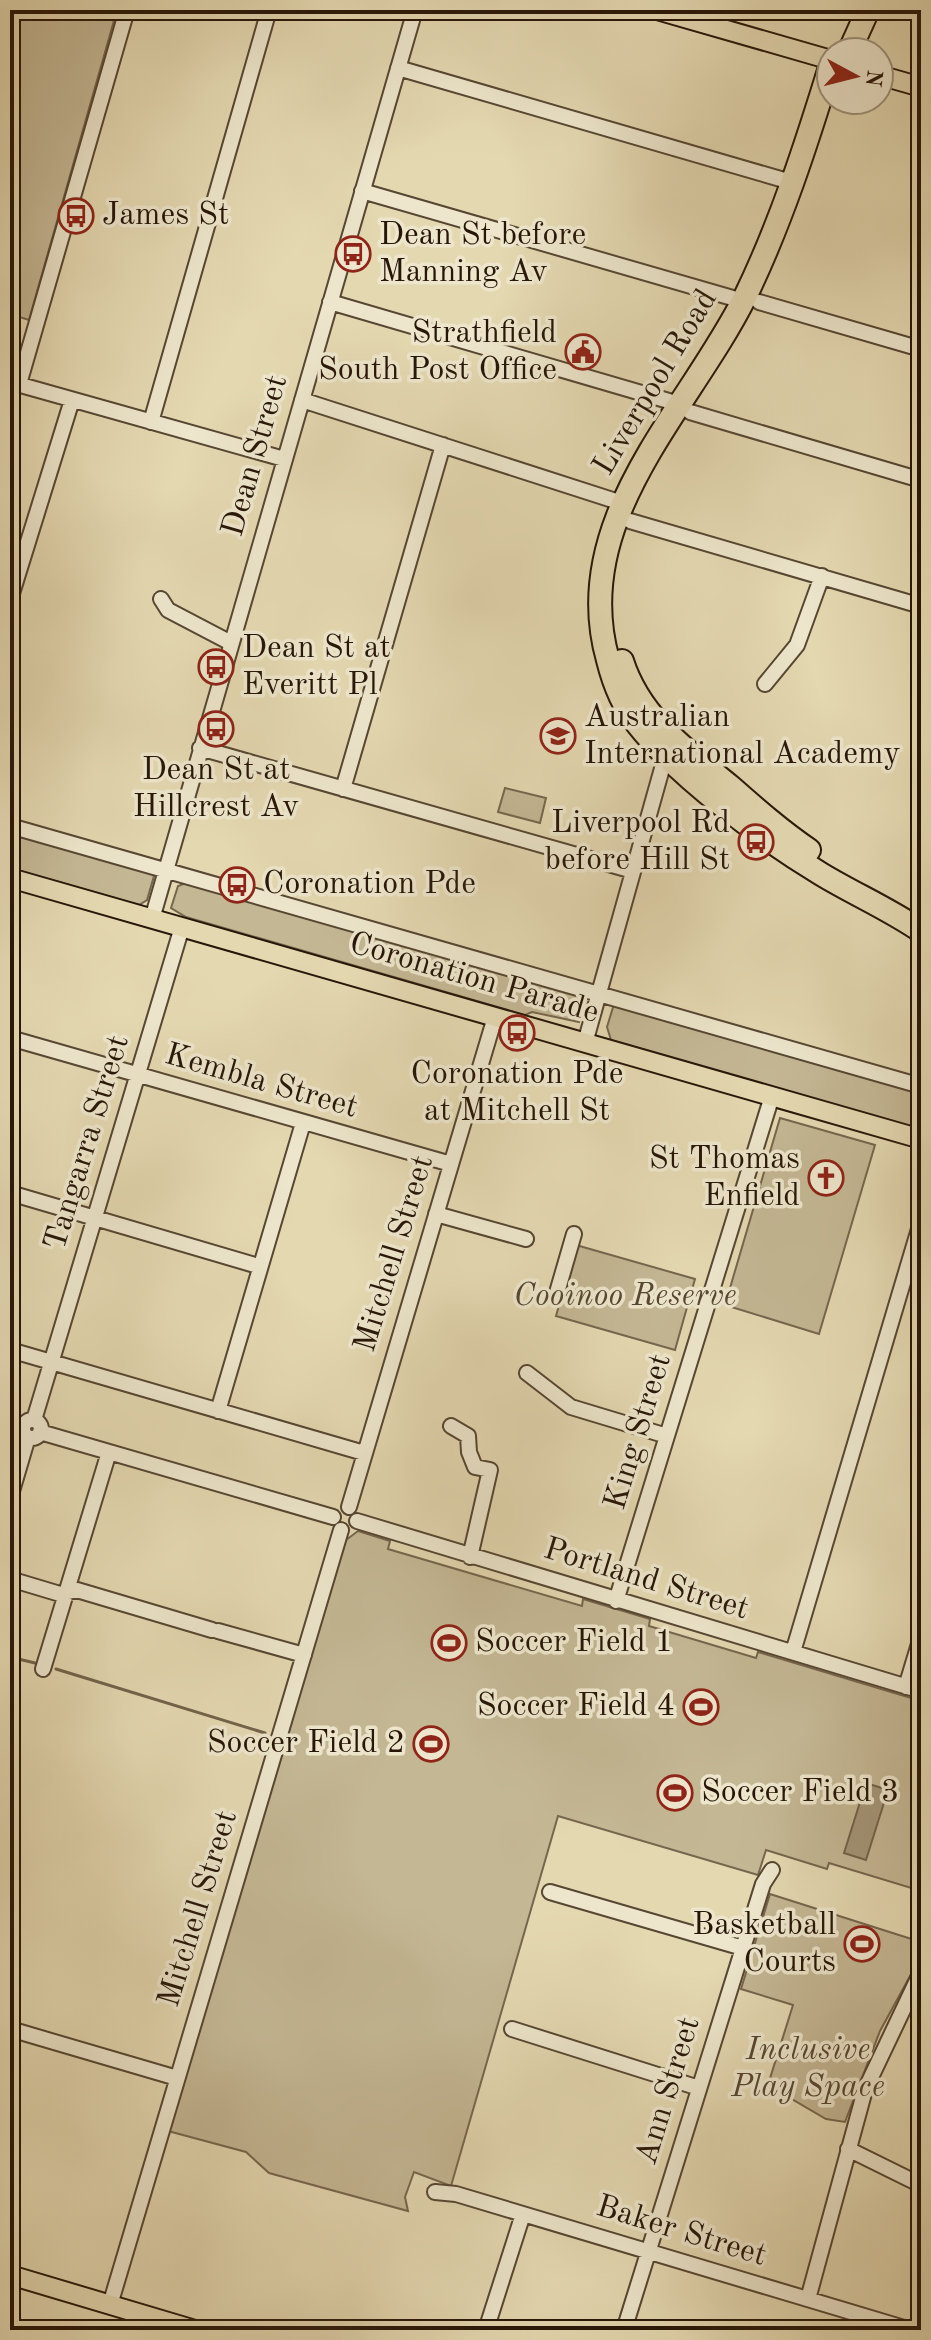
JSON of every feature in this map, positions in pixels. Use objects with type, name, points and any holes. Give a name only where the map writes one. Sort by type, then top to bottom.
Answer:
[{"type":"highway","points":[[841,36],[852,10]]},
{"type":"highway","points":[[856,36],[868,10]]},
{"type":"highway","name":"Liverpool Road","points":[[751,301],[815,110]]},
{"type":"highway","name":"Liverpool Road","points":[[827,116],[786,238],[626,512],[615,594],[617,642],[630,683],[673,750],[774,844],[921,931]]},
{"type":"highway","name":"Liverpool Road","points":[[673,750],[817,857],[921,914]]},
{"type":"main road","points":[[657,10],[815,57]]},
{"type":"main road","points":[[895,80],[921,87]]},
{"type":"main road","name":"Coronation Parade","points":[[10,878],[921,1139]]},
{"type":"main road","points":[[10,2275],[195,2330]]},
{"type":"street","points":[[127,10],[15,383],[284,459]]},
{"type":"street","points":[[151,422],[269,10]]},
{"type":"street","name":"Dean Street","points":[[152,919],[415,10]]},
{"type":"street","points":[[398,68],[791,182]]},
{"type":"street","points":[[362,191],[921,349]]},
{"type":"street","points":[[330,302],[921,480]]},
{"type":"street","points":[[10,600],[72,400]]},
{"type":"street","points":[[302,400],[443,445],[626,512],[921,606]]},
{"type":"street","points":[[343,789],[443,445]]},
{"type":"street","points":[[765,684],[797,645],[822,576]]},
{"type":"street","points":[[161,599],[168,610],[231,643]]},
{"type":"street","points":[[200,748],[633,871]]},
{"type":"street","points":[[585,1043],[663,765],[673,750]]},
{"type":"street","name":"Coronation Parade","points":[[10,826],[921,1086]]},
{"type":"street","name":"Tangarra Street","points":[[10,1498],[27,1427],[51,1362],[182,927]]},
{"type":"street","name":"Mitchell Street","points":[[349,1507],[495,1017]]},
{"type":"street","name":"Kembla Street","points":[[10,1038],[451,1164]]},
{"type":"street","name":"King Street","points":[[616,1601],[772,1096]]},
{"type":"street","points":[[218,1411],[258,1266],[303,1123]]},
{"type":"street","points":[[10,1193],[258,1266]]},
{"type":"street","points":[[436,1214],[526,1239]]},
{"type":"street","points":[[793,1652],[921,1222]]},
{"type":"street","points":[[556,1296],[574,1234]]},
{"type":"street","points":[[10,1350],[364,1453]]},
{"type":"street","points":[[527,1373],[571,1407],[667,1436]]},
{"type":"street","points":[[451,1426],[468,1436],[469,1452],[475,1467],[490,1470],[470,1557]]},
{"type":"street","points":[[27,1427],[333,1517]]},
{"type":"street","points":[[43,1669],[109,1452]]},
{"type":"street","points":[[349,1507],[357,1515],[357,1521],[351,1529],[341,1530],[333,1517],[337,1509],[349,1507]]},
{"type":"street","name":"Portland Street","points":[[357,1521],[914,1689]]},
{"type":"street","name":"Mitchell Street","points":[[110,2305],[341,1530]]},
{"type":"street","points":[[10,1579],[66,1595],[77,1590],[304,1655]]},
{"type":"street","points":[[914,1689],[921,1637]]},
{"type":"street","name":"Ann Street","points":[[624,2330],[763,1884],[772,1870]]},
{"type":"street","points":[[550,1892],[743,1948]]},
{"type":"street","points":[[808,2299],[870,2076],[916,1995],[921,1972]]},
{"type":"street","points":[[10,2029],[177,2078]]},
{"type":"street","points":[[512,2029],[699,2088]]},
{"type":"street","points":[[848,2149],[921,2185]]},
{"type":"street","name":"Baker Street","points":[[435,2192],[456,2194],[911,2330]]},
{"type":"street","points":[[486,2330],[523,2214]]},
{"type":"green space","points":[[10,10],[117,10],[29,320],[10,314]]},
{"type":"green space","points":[[505,788],[546,798],[540,823],[498,812]]},
{"type":"green space","points":[[10,831],[152,870],[154,876],[147,900],[139,905],[10,868]]},
{"type":"green space","points":[[186,883],[581,995],[586,999],[579,1022],[532,1012],[525,1015],[186,917],[171,908],[178,886]]},
{"type":"green space","points":[[614,1004],[921,1091],[921,1131],[611,1040],[607,1027]]},
{"type":"green space","points":[[780,1118],[875,1145],[819,1334],[725,1305]]},
{"type":"green space","name":"Cooinoo Reserve","points":[[576,1245],[695,1279],[675,1350],[556,1316]]},
{"type":"green space","points":[[358,1531],[390,1541],[388,1549],[582,1606],[583,1599],[650,1619],[649,1626],[756,1658],[758,1652],[921,1701],[921,1891],[829,1863],[827,1869],[766,1850],[758,1875],[558,1816],[451,2186],[414,2172],[405,2197],[408,2211],[269,2173],[246,2152],[168,2131],[346,1540]]},
{"type":"green space","name":"Inclusive Play Space","points":[[770,1894],[921,1942],[921,1956],[880,2031],[845,2122],[826,2119],[767,2088],[793,2005],[741,1989]]},
{"type":"shaded area","points":[[866,1783],[888,1790],[866,1860],[844,1853]]},
{"type":"waterway","points":[[10,1657],[35,1663]]},
{"type":"waterway","points":[[56,1669],[265,1733]]},
{"type":"place","name":"James St","points":[[76,216]]},
{"type":"place","name":"Dean St before Manning Av","points":[[353,254]]},
{"type":"place","name":"Strathfield South Post Office","points":[[583,352]]},
{"type":"place","name":"Dean St at Everitt Pl","points":[[216,667]]},
{"type":"place","name":"Dean St at Hillcrest Av","points":[[216,729]]},
{"type":"place","name":"Australian International Academy","points":[[558,736]]},
{"type":"place","name":"Liverpool Rd before Hill St","points":[[756,842]]},
{"type":"place","name":"Coronation Pde","points":[[237,885]]},
{"type":"place","name":"Coronation Pde at Mitchell St","points":[[517,1033]]},
{"type":"place","name":"St Thomas Enfield","points":[[826,1178]]},
{"type":"place","name":"Soccer Field 1","points":[[449,1643]]},
{"type":"place","name":"Soccer Field 4","points":[[701,1707]]},
{"type":"place","name":"Soccer Field 2","points":[[431,1744]]},
{"type":"place","name":"Soccer Field 3","points":[[675,1793]]},
{"type":"place","name":"Basketball Courts","points":[[862,1944]]}]
